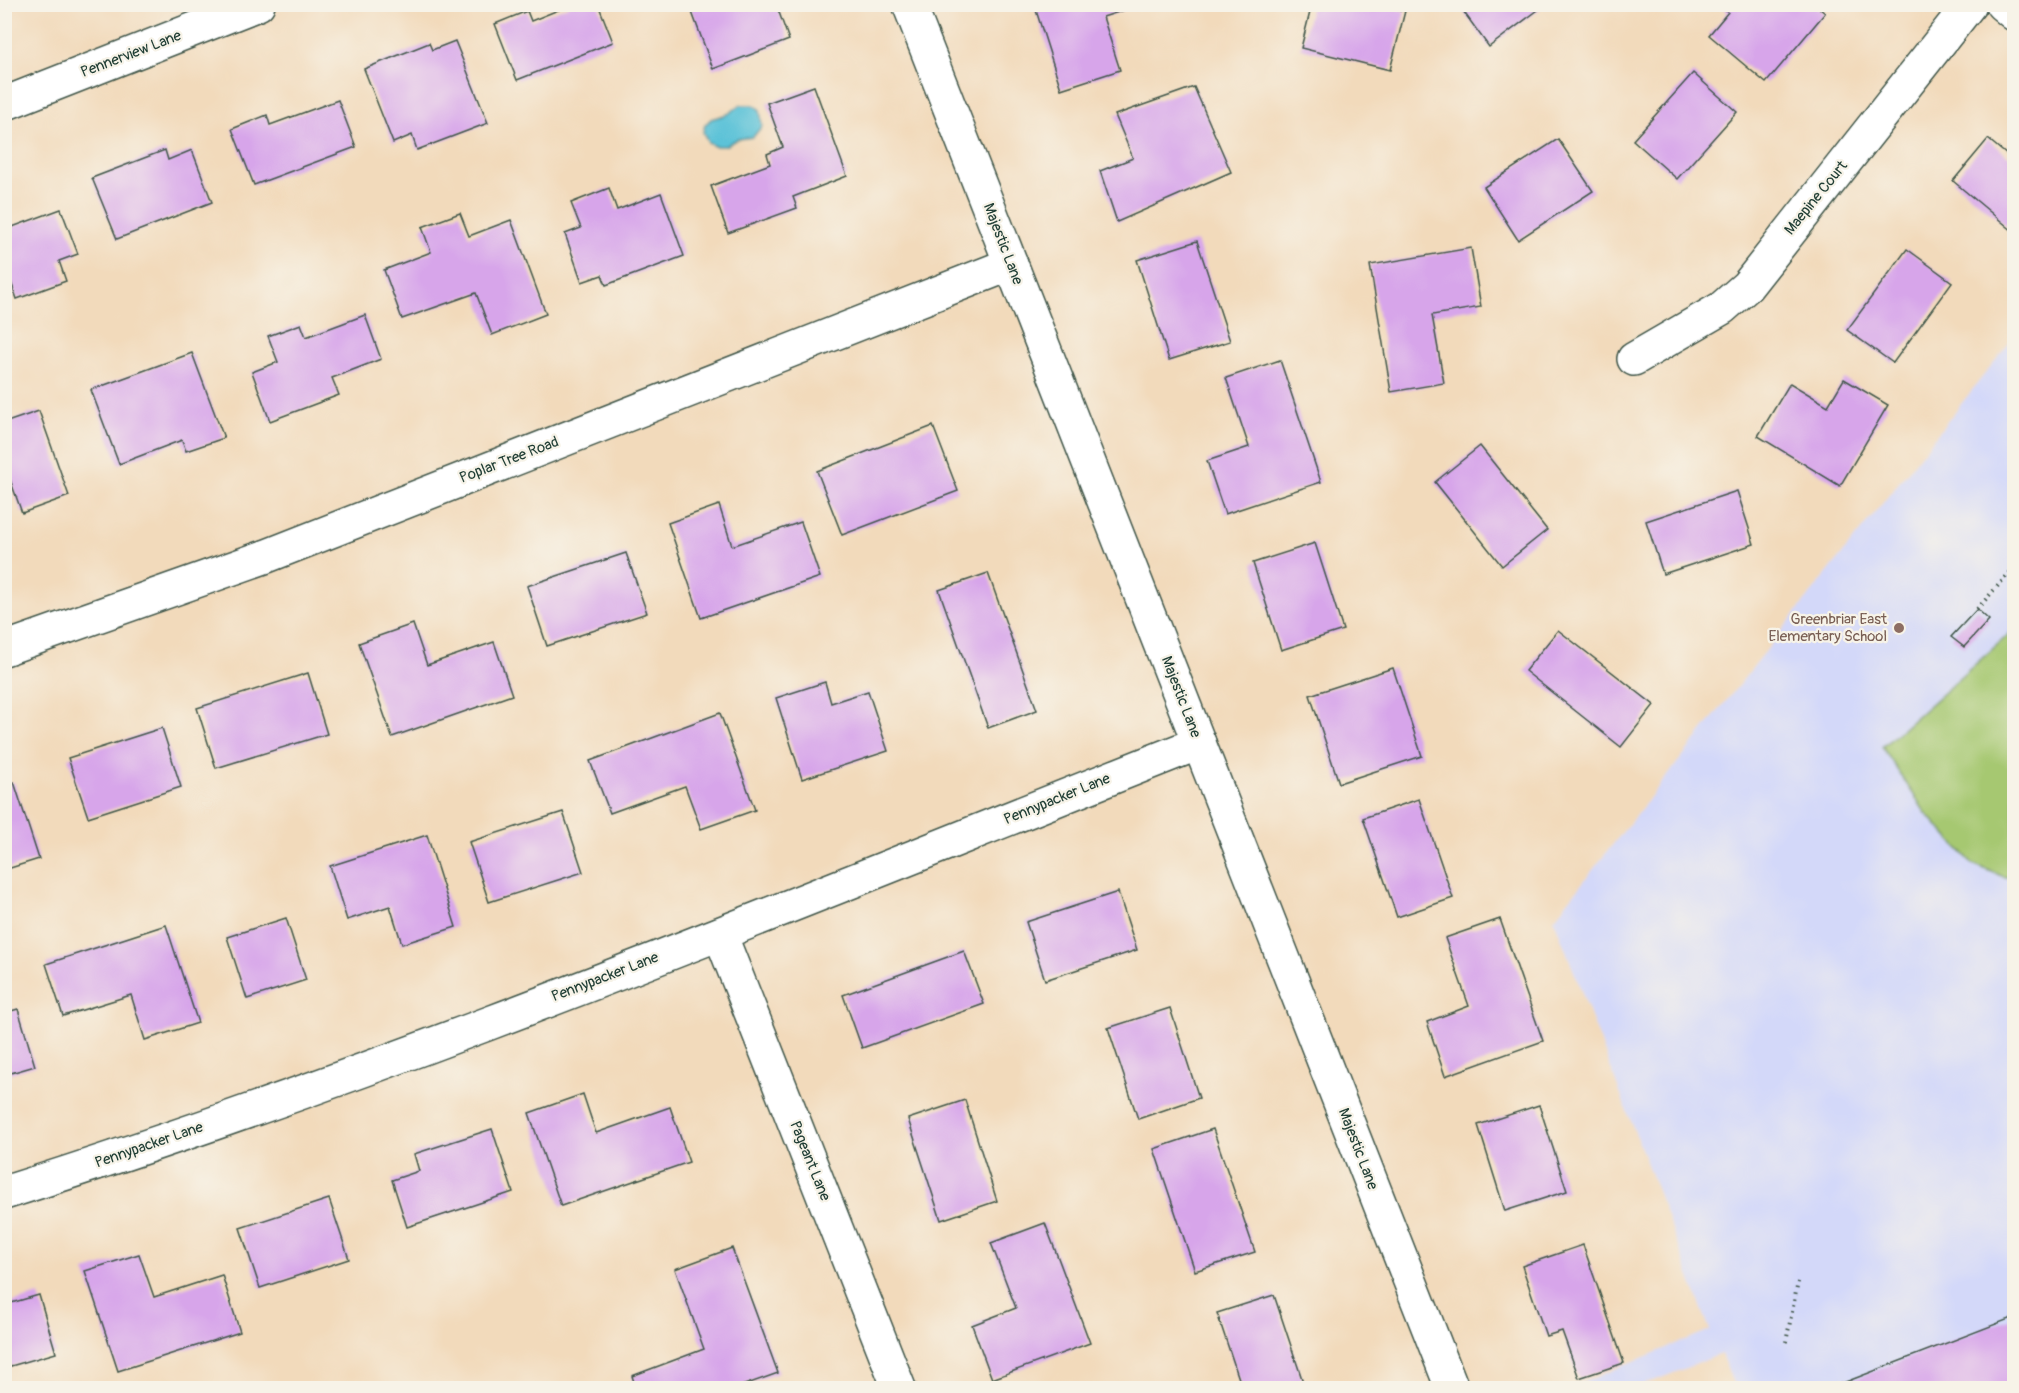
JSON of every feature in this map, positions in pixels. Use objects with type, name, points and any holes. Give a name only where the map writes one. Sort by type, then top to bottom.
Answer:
[{"type":"street","name":"Pennerview Lane","points":[[4,104],[258,4]]},
{"type":"street","name":"Majestic Lane","points":[[909,4],[1452,1389]]},
{"type":"street","name":"Maepine Court","points":[[1634,359],[1722,308],[1747,286],[1971,4]]},
{"type":"street","points":[[2002,4],[2014,14]]},
{"type":"street","name":"Poplar Tree Road","points":[[4,649],[267,556],[1011,264]]},
{"type":"street","name":"Pennypacker Lane","points":[[4,1193],[121,1156],[301,1092],[720,934],[1199,742]]},
{"type":"street","name":"Pageant Lane","points":[[720,934],[899,1389]]},
{"type":"path","points":[[1977,609],[2014,568]]},
{"type":"path","points":[[1786,1342],[1798,1282]]},
{"type":"shaded area","name":"Greenbriar East Elementary School","points":[[2014,337],[2014,1388],[1735,1388],[1721,1354],[1636,1388],[1569,1388],[1710,1330],[1554,919]]},
{"type":"green space","points":[[2014,630],[2014,879],[1973,864],[1925,812],[1882,747]]},
{"type":"water","points":[[741,105],[754,105],[760,110],[762,126],[753,137],[737,139],[725,146],[714,146],[708,143],[703,132],[705,125],[711,119],[728,114]]},
{"type":"building","points":[[573,4],[598,4],[613,42],[517,80],[495,24],[527,11],[531,21]]},
{"type":"building","points":[[689,4],[776,4],[789,40],[713,69]]},
{"type":"building","points":[[1034,4],[1130,4],[1131,8],[1103,17],[1120,70],[1061,89]]},
{"type":"building","points":[[1312,4],[1378,4],[1405,11],[1390,70],[1301,48]]},
{"type":"building","points":[[1458,4],[1546,4],[1489,47]]},
{"type":"building","points":[[1719,4],[1814,4],[1825,13],[1766,83],[1709,35],[1728,12]]},
{"type":"building","points":[[455,41],[488,123],[417,150],[412,135],[393,143],[364,69],[429,43],[432,50]]},
{"type":"building","points":[[1693,73],[1737,112],[1677,179],[1633,140]]},
{"type":"building","points":[[814,86],[847,176],[793,197],[797,208],[728,233],[711,186],[770,164],[767,154],[783,147],[767,103]]},
{"type":"building","points":[[1194,87],[1231,172],[1117,222],[1100,171],[1133,158],[1115,115]]},
{"type":"building","points":[[338,100],[356,147],[254,185],[232,129],[267,115],[270,125]]},
{"type":"building","points":[[1558,139],[1593,191],[1518,240],[1484,187]]},
{"type":"building","points":[[1988,139],[2014,161],[2014,232],[1953,181]]},
{"type":"building","points":[[165,150],[168,160],[192,150],[212,202],[117,239],[92,178]]},
{"type":"building","points":[[609,188],[617,210],[661,193],[684,256],[606,285],[602,275],[582,282],[565,234],[581,228],[571,203]]},
{"type":"building","points":[[61,209],[78,254],[59,261],[66,281],[17,299],[10,279],[4,281],[4,230]]},
{"type":"building","points":[[460,213],[469,236],[511,220],[546,314],[492,335],[476,293],[402,319],[384,270],[431,252],[422,227]]},
{"type":"building","points":[[1197,241],[1230,341],[1169,360],[1137,260]]},
{"type":"building","points":[[1471,248],[1481,307],[1432,315],[1444,383],[1391,392],[1370,265]]},
{"type":"building","points":[[1907,249],[1952,282],[1893,363],[1847,330]]},
{"type":"building","points":[[365,315],[381,359],[332,378],[339,395],[270,421],[252,372],[278,362],[268,336],[301,324],[306,337]]},
{"type":"building","points":[[192,353],[224,438],[186,451],[182,440],[119,464],[91,390]]},
{"type":"building","points":[[1280,360],[1321,482],[1225,514],[1207,461],[1249,447],[1226,378]]},
{"type":"building","points":[[1844,379],[1888,405],[1840,486],[1758,436],[1790,383],[1828,406]]},
{"type":"building","points":[[39,411],[69,496],[22,513],[7,471],[4,472],[4,423]]},
{"type":"building","points":[[933,426],[958,491],[842,535],[817,471]]},
{"type":"building","points":[[1480,446],[1547,530],[1502,566],[1435,482]]},
{"type":"building","points":[[1737,491],[1754,544],[1663,574],[1646,521]]},
{"type":"building","points":[[719,505],[732,546],[801,522],[820,577],[701,618],[668,523]]},
{"type":"building","points":[[1315,543],[1343,630],[1281,650],[1253,563]]},
{"type":"building","points":[[626,553],[647,613],[547,646],[527,586]]},
{"type":"building","points":[[988,573],[1037,710],[988,728],[939,590]]},
{"type":"building","points":[[1977,609],[1989,620],[1964,647],[1951,637]]},
{"type":"building","points":[[413,624],[427,665],[494,642],[512,695],[392,737],[359,643]]},
{"type":"building","points":[[1558,630],[1654,705],[1621,747],[1525,671]]},
{"type":"building","points":[[1393,668],[1422,756],[1339,783],[1310,695]]},
{"type":"building","points":[[308,673],[327,734],[216,768],[197,708]]},
{"type":"building","points":[[825,682],[831,703],[868,691],[888,751],[802,779],[776,698]]},
{"type":"building","points":[[720,713],[755,810],[701,829],[685,786],[610,813],[590,761]]},
{"type":"building","points":[[162,728],[181,787],[88,817],[68,758]]},
{"type":"building","points":[[14,782],[39,859],[4,870],[4,785]]},
{"type":"building","points":[[1419,799],[1453,898],[1397,917],[1363,818]]},
{"type":"building","points":[[563,812],[583,872],[489,902],[469,842]]},
{"type":"building","points":[[427,835],[456,927],[402,944],[390,906],[347,920],[330,866]]},
{"type":"building","points":[[1118,892],[1137,950],[1045,980],[1026,922]]},
{"type":"building","points":[[286,918],[306,980],[247,999],[227,937]]},
{"type":"building","points":[[1500,919],[1543,1041],[1445,1076],[1427,1022],[1469,1006],[1445,938]]},
{"type":"building","points":[[166,925],[198,1023],[145,1040],[131,995],[63,1016],[46,964]]},
{"type":"building","points":[[964,951],[984,1004],[862,1048],[843,995]]},
{"type":"building","points":[[1170,1008],[1199,1098],[1138,1119],[1108,1028]]},
{"type":"building","points":[[18,1009],[35,1066],[4,1075],[4,1013]]},
{"type":"building","points":[[583,1094],[596,1133],[670,1107],[689,1162],[561,1206],[529,1113]]},
{"type":"building","points":[[965,1100],[997,1201],[941,1220],[908,1119]]},
{"type":"building","points":[[1539,1105],[1567,1191],[1505,1211],[1478,1125]]},
{"type":"building","points":[[492,1129],[513,1192],[407,1227],[392,1180],[419,1171],[414,1154]]},
{"type":"building","points":[[1213,1129],[1255,1252],[1195,1271],[1154,1149]]},
{"type":"building","points":[[329,1199],[349,1259],[260,1288],[240,1228]]},
{"type":"building","points":[[1045,1223],[1090,1343],[992,1379],[972,1325],[1016,1308],[991,1243]]},
{"type":"building","points":[[1583,1245],[1624,1363],[1579,1378],[1562,1331],[1546,1336],[1522,1266]]},
{"type":"building","points":[[732,1248],[778,1373],[736,1388],[636,1388],[632,1376],[704,1349],[675,1269]]},
{"type":"building","points":[[139,1254],[154,1297],[222,1275],[240,1332],[118,1371],[85,1271]]},
{"type":"building","points":[[39,1295],[56,1353],[4,1368],[4,1305]]},
{"type":"building","points":[[1274,1295],[1305,1388],[1242,1388],[1217,1313]]},
{"type":"building","points":[[2014,1317],[2014,1388],[1830,1388]]},
{"type":"place","name":"Greenbriar East Elementary School","points":[[1899,628]]}]
